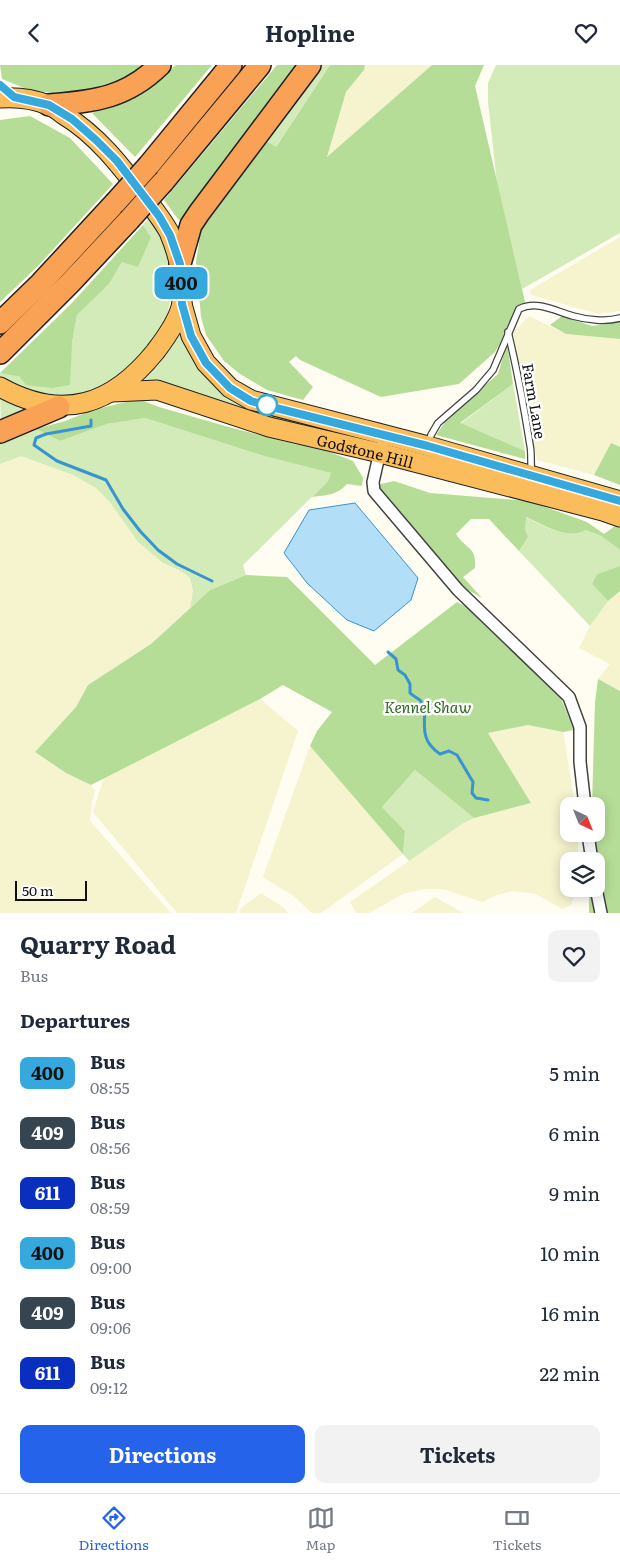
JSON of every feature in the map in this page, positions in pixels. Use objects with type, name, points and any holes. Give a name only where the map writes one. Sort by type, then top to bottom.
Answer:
[{"type":"highway","points":[[49,105],[100,99],[119,93],[136,84],[160,65]]},
{"type":"highway","points":[[0,323],[54,269],[115,203],[149,165],[231,65]]},
{"type":"highway","points":[[0,353],[70,283],[129,219],[260,65]]},
{"type":"highway","points":[[180,264],[191,225],[310,65]]},
{"type":"highway","name":"Godstone Hill","points":[[0,98],[14,97],[49,105],[72,119],[117,161],[165,225],[180,264],[182,304],[191,336],[206,363],[230,388],[251,401],[428,446],[620,501]]},
{"type":"highway","points":[[0,433],[59,407],[75,405],[110,392],[134,375],[165,339],[182,304]]},
{"type":"highway","points":[[0,387],[29,401],[59,407]]},
{"type":"highway","name":"Godstone Hill","points":[[110,392],[157,391],[269,427],[380,453],[604,511],[620,517]]},
{"type":"street","points":[[380,433],[382,443],[372,482],[374,491],[458,590],[569,697],[580,727],[580,762],[584,797]]},
{"type":"street","points":[[598,897],[601,913]]},
{"type":"lane","points":[[428,446],[431,435],[438,423],[476,390],[493,370],[519,309],[534,304],[575,317],[594,319],[620,318]]},
{"type":"lane","name":"Farm Lane","points":[[508,332],[531,449],[530,462],[533,475]]},
{"type":"shaded area","points":[[365,65],[432,65],[327,158],[346,92],[364,70]]},
{"type":"shaded area","points":[[620,237],[620,311],[599,314],[531,295],[530,290]]},
{"type":"shaded area","points":[[529,316],[566,334],[620,339],[620,447],[611,444],[594,475],[537,460],[513,332]]},
{"type":"shaded area","points":[[21,456],[73,475],[96,488],[109,501],[138,542],[163,563],[181,571],[190,578],[193,591],[190,608],[151,644],[88,685],[76,707],[35,752],[66,773],[91,785],[95,791],[90,821],[171,913],[0,913],[0,464]]},
{"type":"shaded area","points":[[620,591],[620,691],[598,679],[610,664],[579,648],[590,626],[608,601]]},
{"type":"shaded area","points":[[260,699],[298,731],[236,913],[177,913],[93,812],[104,777]]},
{"type":"shaded area","points":[[528,725],[563,732],[574,797],[560,797],[560,843],[578,843],[578,852],[560,852],[560,897],[574,897],[571,905],[562,909],[536,894],[513,891],[494,896],[482,902],[443,889],[423,889],[403,894],[369,913],[356,913],[350,902],[462,824],[474,818],[531,803],[488,733]]},
{"type":"shaded area","points":[[310,746],[403,854],[321,913],[312,913],[295,897],[263,877]]},
{"type":"shaded area","points":[[261,893],[283,907],[288,913],[239,913],[241,908]]},
{"type":"shaded area","points":[[435,897],[463,913],[412,913]]},
{"type":"green space","points":[[0,65],[147,65],[125,80],[95,90],[52,93],[29,90],[2,79]]},
{"type":"green space","points":[[176,65],[212,65],[135,157],[92,113],[138,95]]},
{"type":"green space","points":[[277,65],[302,65],[181,221],[164,200]]},
{"type":"green space","points":[[321,65],[330,65],[275,148],[265,140]]},
{"type":"green space","points":[[330,65],[365,65],[364,70],[346,92],[327,157],[432,65],[484,65],[475,86],[525,302],[495,352],[459,384],[381,397],[300,360],[296,356],[289,362],[313,387],[303,400],[267,390],[240,374],[224,361],[206,335],[201,317],[196,262],[199,243],[195,236],[265,140],[276,147]]},
{"type":"green space","points":[[496,65],[620,65],[620,233],[522,289],[497,183],[488,102],[488,83]]},
{"type":"green space","points":[[30,116],[70,138],[113,184],[38,266],[0,302],[0,120]]},
{"type":"green space","points":[[149,218],[167,253],[171,268],[168,311],[154,344],[122,375],[104,385],[82,393],[60,395],[42,393],[0,378],[0,373],[20,377],[72,343],[77,315],[109,284],[122,262],[151,237],[143,225]]},
{"type":"green space","points":[[143,225],[151,237],[138,267],[122,262],[109,284],[77,315],[72,343],[70,385],[52,388],[26,385],[20,377],[0,373],[72,303]]},
{"type":"green space","points":[[562,316],[592,326],[620,322],[620,339],[566,334],[550,325]]},
{"type":"green space","points":[[179,323],[211,378],[319,425],[364,441],[127,385]]},
{"type":"green space","points":[[507,343],[513,384],[460,423],[525,451],[525,459],[436,435],[448,418],[498,374]]},
{"type":"green space","points":[[513,384],[525,451],[460,424]]},
{"type":"green space","points":[[0,393],[44,408],[1,426]]},
{"type":"green space","points":[[138,399],[225,426],[294,444],[319,448],[353,461],[363,478],[362,486],[347,484],[343,488],[327,495],[312,497],[328,481],[331,473],[264,456],[145,418],[107,424],[60,441],[36,429],[65,421],[93,410]]},
{"type":"green space","points":[[145,418],[264,456],[331,473],[328,481],[243,565],[246,575],[210,590],[190,608],[193,591],[190,578],[181,571],[163,563],[138,542],[109,501],[96,488],[73,475],[21,456],[0,464],[0,441],[36,429],[60,441],[107,424]]},
{"type":"green space","points":[[611,443],[620,447],[620,485],[594,475]]},
{"type":"green space","points":[[394,481],[430,493],[529,501],[587,522],[604,534],[615,526],[620,528],[620,550],[601,536],[586,530],[579,533],[564,533],[548,528],[526,517],[525,529],[528,537],[519,551],[489,519],[471,519],[456,534],[470,548],[475,561],[475,568],[463,577],[482,598],[461,586],[377,490],[381,484]]},
{"type":"green space","points":[[525,517],[547,528],[563,533],[571,534],[586,530],[601,536],[620,550],[620,566],[597,574],[592,584],[608,601],[590,626],[519,551],[528,537],[525,529]]},
{"type":"green space","points":[[620,566],[620,591],[608,601],[592,584],[597,574]]},
{"type":"green space","name":"Kennel Shaw","points":[[246,575],[287,577],[375,665],[457,602],[473,610],[560,696],[574,730],[563,732],[528,725],[488,733],[531,803],[474,818],[415,770],[382,807],[405,831],[403,854],[310,746],[317,731],[332,712],[283,685],[260,699],[91,785],[66,773],[35,752],[76,707],[88,685],[151,644],[210,590]]},
{"type":"green space","points":[[598,679],[620,691],[620,913],[589,913],[589,897],[605,897],[605,852],[594,852],[593,843],[605,843],[605,797],[592,797],[595,702]]},
{"type":"green space","points":[[415,770],[474,818],[462,824],[409,861],[403,854],[405,831],[382,807]]},
{"type":"water","points":[[355,503],[418,578],[411,600],[374,631],[347,620],[307,583],[284,553],[309,510]]},
{"type":"waterway","points":[[91,420],[91,426],[46,434],[36,438],[34,445],[57,461],[106,480],[123,509],[158,550],[177,564],[212,581]]},
{"type":"waterway","points":[[388,652],[396,659],[398,670],[405,675],[410,684],[410,693],[420,700],[423,706],[427,740],[440,754],[449,751],[457,755],[473,782],[472,793],[476,798],[488,800]]},
{"type":"bus line","name":"400","points":[[0,85],[14,97],[49,105],[72,119],[96,140],[128,175],[159,216],[170,235],[180,264],[182,304],[191,336],[206,363],[230,388],[251,401],[428,446],[620,501]]}]
